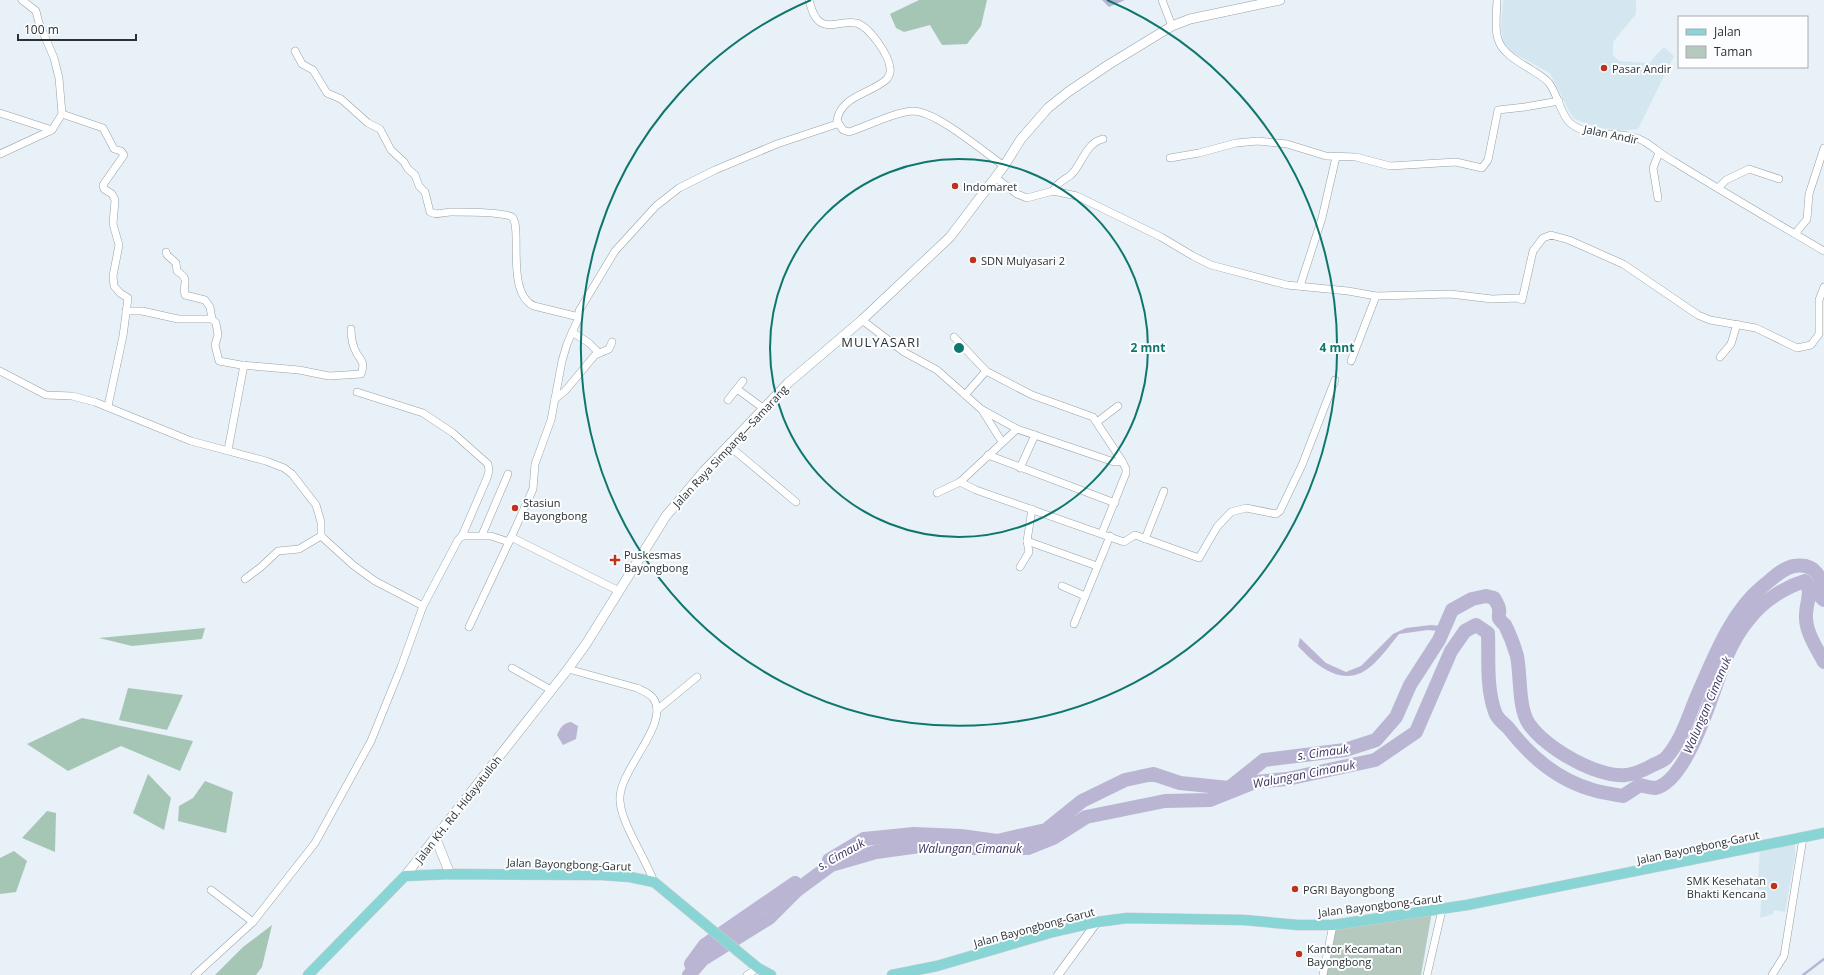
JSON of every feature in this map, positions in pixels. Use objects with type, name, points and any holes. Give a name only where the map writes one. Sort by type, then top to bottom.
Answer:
[{"type":"main road","name":"Jalan Raya Simpang—Samarang","points":[[512,740],[568,669],[666,516],[762,408],[816,357],[862,320],[950,237],[996,178],[1021,139],[1057,100],[1108,65],[1172,26],[1190,19],[1280,0]]},
{"type":"main road","name":"Jalan KH. Rd. Hidayatulloh","points":[[405,876],[436,839],[512,740]]},
{"type":"main road","name":"Jalan Bayongbong-Garut","points":[[892,975],[937,966],[1053,932],[1097,922],[1127,918],[1244,920],[1298,926],[1333,925],[1442,910],[1824,833]]},
{"type":"main road","points":[[436,839],[450,874]]},
{"type":"main road","name":"Jalan Bayongbong-Garut","points":[[405,876],[450,874],[602,875],[630,877],[654,882],[748,958],[758,968],[771,975]]},
{"type":"main road","points":[[308,975],[405,876]]},
{"type":"street","points":[[0,154],[52,130],[62,114],[59,78],[54,58],[39,23],[36,11],[22,0]]},
{"type":"street","points":[[809,0],[814,16],[820,22],[827,24],[855,22],[866,28],[888,60],[891,69],[884,83],[851,100],[842,108],[838,115],[838,124],[843,130],[849,132],[903,113],[924,113],[964,137],[1004,166]]},
{"type":"street","points":[[1162,0],[1172,26]]},
{"type":"street","name":"Jalan Andir","points":[[1497,0],[1495,31],[1498,43],[1505,52],[1541,75],[1549,83],[1559,101],[1565,117],[1571,123],[1580,129],[1595,133],[1630,136],[1645,142],[1659,153],[1824,251]]},
{"type":"street","points":[[295,51],[302,64],[313,70],[327,93],[341,99],[368,122],[380,129],[390,150],[404,162],[408,169],[415,175],[419,186],[425,192],[430,212],[435,214],[458,212],[490,213],[510,216],[513,219],[517,231],[516,269],[522,290],[528,302],[534,306],[579,317]]},
{"type":"street","points":[[1170,158],[1199,153],[1236,143],[1258,141],[1287,144],[1326,156],[1356,157],[1390,166],[1456,162],[1482,168],[1488,160],[1498,110],[1559,101]]},
{"type":"street","points":[[0,112],[52,130]]},
{"type":"street","points":[[62,114],[102,128],[114,148],[121,151],[124,155],[103,185],[104,189],[112,194],[115,200],[113,224],[119,245],[113,281],[118,291],[128,298],[108,406]]},
{"type":"street","points":[[469,627],[532,489],[535,464],[551,420],[562,360],[579,317],[579,311],[615,251],[656,206],[679,188],[715,170],[777,144],[838,124]]},
{"type":"street","points":[[1053,191],[1056,185],[1073,173],[1095,142],[1103,140]]},
{"type":"street","points":[[1795,234],[1807,219],[1809,194],[1824,148]]},
{"type":"street","points":[[1658,198],[1653,168],[1659,153]]},
{"type":"street","points":[[1300,286],[1322,218],[1336,157]]},
{"type":"street","points":[[1718,188],[1726,180],[1749,169],[1779,179]]},
{"type":"street","points":[[996,178],[1017,194],[1027,198],[1053,191],[1077,196],[1161,237],[1211,265],[1300,286],[1348,291],[1376,296],[1450,294],[1492,299],[1518,298],[1522,300],[1527,283],[1530,258],[1535,245],[1543,238],[1551,235],[1565,238],[1623,264],[1698,315],[1710,320],[1756,328],[1793,348],[1810,345],[1816,341],[1821,329],[1820,300],[1824,288]]},
{"type":"street","points":[[166,252],[167,255],[176,263],[177,271],[184,275],[186,280],[185,295],[206,301],[211,310],[212,318],[216,323],[218,335],[215,345],[219,361],[299,370],[329,376],[361,374],[363,368],[362,359],[357,354],[352,339],[351,329]]},
{"type":"street","points":[[1351,361],[1376,296]]},
{"type":"street","points":[[126,311],[142,310],[178,319],[212,318]]},
{"type":"street","points":[[862,320],[904,352],[938,370],[981,409],[1017,428],[1034,435],[1114,462],[1122,461]]},
{"type":"street","points":[[1720,357],[1731,344],[1737,324]]},
{"type":"street","points":[[572,332],[585,339],[599,353]]},
{"type":"street","points":[[954,337],[986,371],[1032,395],[1092,417],[1097,422],[1126,469],[1126,473],[1115,503],[1102,533]]},
{"type":"street","points":[[555,399],[599,353],[609,349],[612,342]]},
{"type":"street","points":[[228,450],[244,365]]},
{"type":"street","points":[[0,371],[46,395],[72,396],[108,406],[191,440],[266,461],[284,468],[292,474],[318,510],[321,536],[353,565],[375,581],[423,606]]},
{"type":"street","points":[[965,395],[986,371]]},
{"type":"street","points":[[960,482],[976,490],[1124,542],[1135,535],[1199,558],[1217,527],[1231,512],[1246,508],[1272,514],[1278,513],[1302,465],[1335,380]]},
{"type":"street","points":[[728,400],[743,381]]},
{"type":"street","points":[[737,389],[762,408]]},
{"type":"street","points":[[195,975],[253,922],[315,843],[371,741],[401,667],[423,606],[462,536],[489,471],[488,464],[453,433],[423,413],[357,392]]},
{"type":"street","points":[[1097,422],[1118,406]]},
{"type":"street","points":[[981,409],[1002,442]]},
{"type":"street","points":[[937,492],[960,482],[1017,428]]},
{"type":"street","points":[[1020,468],[1034,435]]},
{"type":"street","points":[[728,445],[796,502]]},
{"type":"street","points":[[988,455],[1115,503]]},
{"type":"street","points":[[482,535],[508,474]]},
{"type":"street","points":[[1145,539],[1164,491]]},
{"type":"street","points":[[1020,567],[1029,552],[1027,542],[1032,509]]},
{"type":"street","points":[[462,536],[482,535],[510,539],[619,591]]},
{"type":"street","points":[[245,579],[261,567],[278,551],[299,549],[321,536]]},
{"type":"street","points":[[1074,624],[1110,536]]},
{"type":"street","points":[[1027,542],[1097,566]]},
{"type":"street","points":[[1062,586],[1085,596]]},
{"type":"street","points":[[512,668],[551,690]]},
{"type":"street","points":[[568,669],[614,681],[648,693],[653,698],[657,710],[652,730],[630,770],[620,794],[622,812],[649,866],[654,882]]},
{"type":"street","points":[[657,710],[697,677]]},
{"type":"street","points":[[1772,975],[1784,956],[1803,838]]},
{"type":"street","points":[[211,890],[253,922]]},
{"type":"street","points":[[1427,975],[1442,910]]},
{"type":"street","points":[[1058,975],[1097,922]]},
{"type":"street","points":[[1323,975],[1333,925]]},
{"type":"street","points":[[747,975],[758,968]]},
{"type":"shaded area","points":[[1102,0],[1125,0],[1109,7]]},
{"type":"shaded area","name":"Pasar Andir","points":[[1503,0],[1636,0],[1636,14],[1613,42],[1613,55],[1619,61],[1650,63],[1664,47],[1674,56],[1638,129],[1618,131],[1596,127],[1575,119],[1570,113],[1550,73],[1513,53],[1503,42],[1501,26]]},
{"type":"shaded area","points":[[1431,625],[1442,626],[1439,640],[1438,631],[1428,630],[1399,634],[1382,656],[1370,667],[1360,673],[1350,676],[1331,672],[1322,667],[1305,654],[1298,646],[1300,638],[1326,663],[1346,672],[1361,666],[1393,634],[1406,628]]},
{"type":"shaded area","points":[[571,722],[578,726],[576,739],[563,745],[557,735],[562,726]]},
{"type":"shaded area","name":"SMK Kesehatan Bhakti Kencana","points":[[1795,842],[1795,856],[1785,912],[1774,910],[1773,914],[1760,918],[1762,892],[1757,893],[1760,849]]},
{"type":"green space","points":[[919,0],[987,0],[981,26],[967,44],[942,45],[930,25],[904,32],[896,28],[890,14]]},
{"type":"green space","points":[[205,628],[202,639],[132,646],[99,638]]},
{"type":"green space","points":[[128,688],[183,695],[167,730],[119,720]]},
{"type":"green space","points":[[82,718],[193,741],[180,771],[121,746],[68,771],[27,744]]},
{"type":"green space","points":[[148,774],[171,798],[164,830],[133,813]]},
{"type":"green space","points":[[205,781],[233,792],[226,833],[178,821],[179,806],[193,798]]},
{"type":"green space","points":[[47,811],[56,813],[55,852],[22,838]]},
{"type":"green space","points":[[14,851],[27,861],[16,892],[0,894],[0,858]]},
{"type":"green space","points":[[1432,911],[1421,975],[1325,975],[1332,924]]},
{"type":"green space","points":[[272,925],[262,967],[256,975],[215,975],[243,947]]},
{"type":"waterway","name":"s. Cimauk","points":[[829,860],[864,839],[914,834],[961,836],[997,841],[1046,830],[1082,801],[1125,780],[1153,774],[1180,783],[1229,788],[1264,760],[1345,750],[1376,740],[1396,717],[1410,685],[1439,640],[1452,610],[1472,599],[1486,596],[1494,598],[1498,605],[1499,618],[1505,625],[1513,644],[1517,656],[1521,701],[1525,717],[1529,724],[1542,738],[1558,751],[1585,766],[1610,774],[1630,774],[1645,769],[1663,760],[1672,751],[1684,728],[1724,637],[1741,610],[1751,597],[1762,587],[1785,569],[1794,566],[1807,567],[1813,569],[1819,577],[1821,583],[1820,596],[1824,600]]},
{"type":"waterway","name":"Walungan Cimanuk","points":[[689,975],[703,959],[769,918],[797,890],[831,865],[876,852],[920,846],[1028,848],[1053,838],[1086,817],[1165,801],[1210,800],[1255,782],[1287,779],[1375,760],[1416,732],[1451,651],[1465,631],[1476,625],[1488,633],[1488,673],[1490,693],[1496,715],[1500,720],[1536,758],[1556,773],[1578,785],[1623,796],[1640,785],[1655,788],[1667,782],[1689,752],[1707,711],[1725,660],[1743,627],[1755,612],[1768,600],[1782,591],[1805,581],[1809,589],[1806,615],[1807,627],[1824,662]]},
{"type":"waterway","name":"s. Cimauk","points":[[691,964],[705,945],[795,883]]},
{"type":"waterway","points":[[1803,975],[1824,959]]},
{"type":"place","name":"Pasar Andir","points":[[1604,68]]},
{"type":"place","name":"Indomaret","points":[[955,186]]},
{"type":"place","name":"SDN Mulyasari 2","points":[[973,260]]},
{"type":"place","name":"Stasiun Bayongbong","points":[[515,508]]},
{"type":"place","name":"Puskesmas Bayongbong","points":[[615,560]]},
{"type":"place","name":"SMK Kesehatan Bhakti Kencana","points":[[1774,886]]},
{"type":"place","name":"PGRI Bayongbong","points":[[1295,889]]},
{"type":"place","name":"Kantor Kecamatan Bayongbong","points":[[1299,954]]},
{"type":"district","name":"MULYASARI","points":[[881,342]]}]
